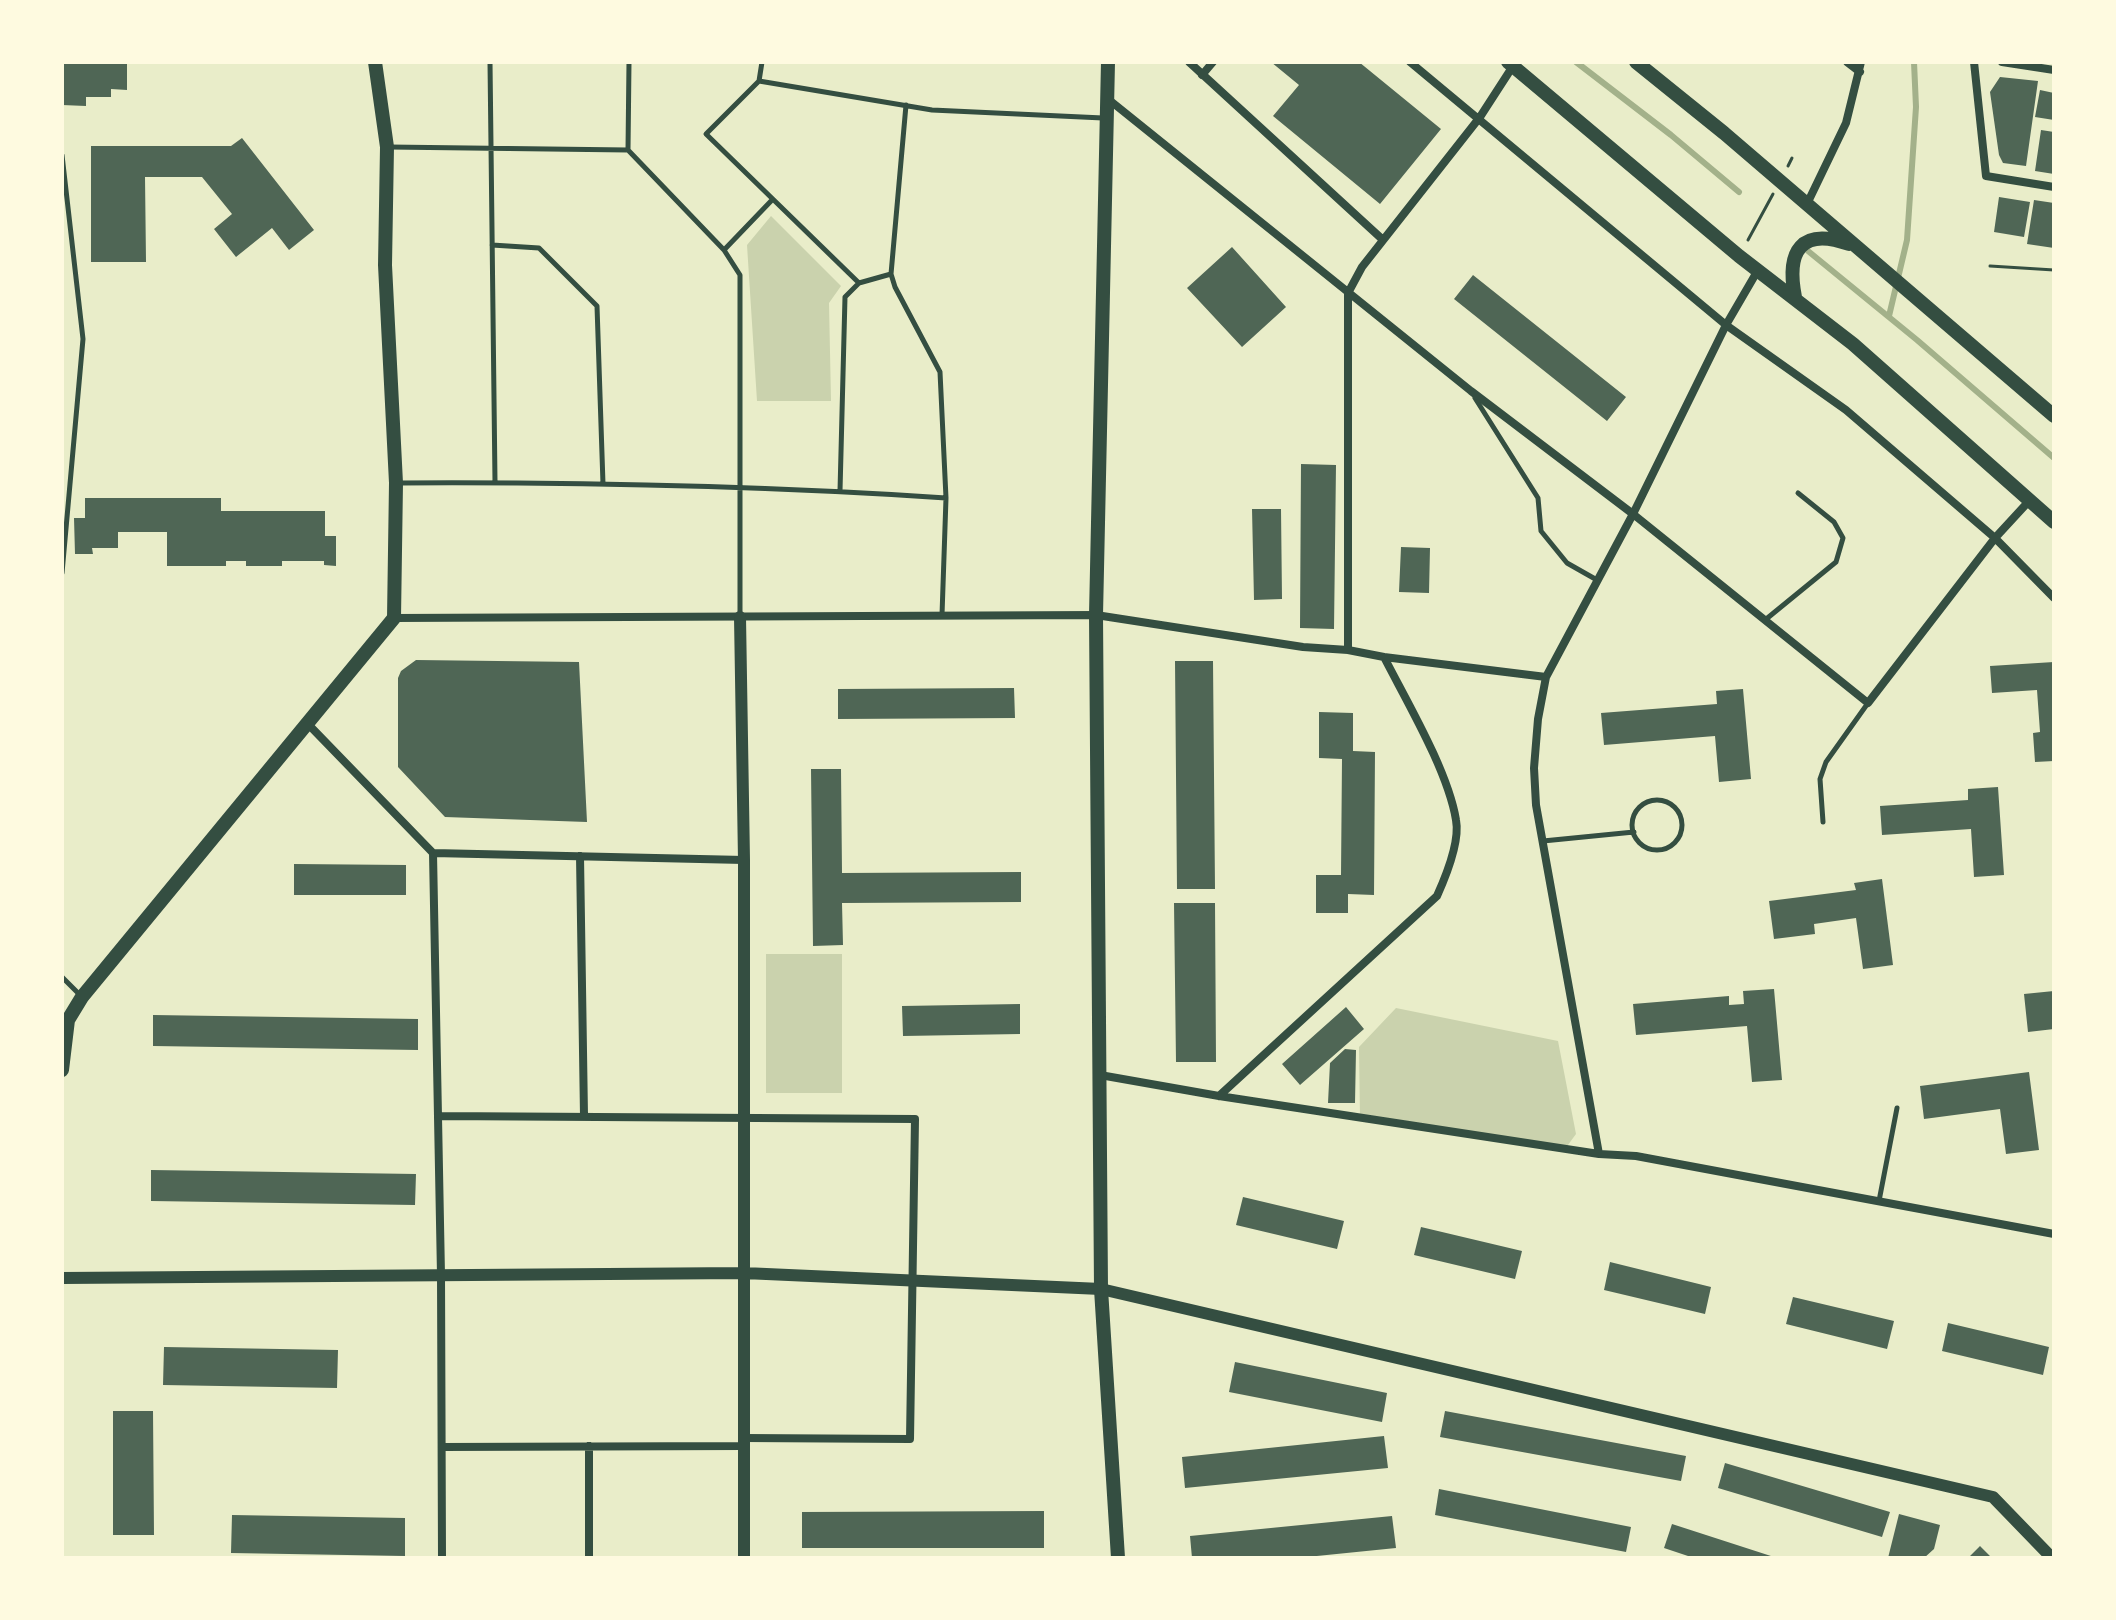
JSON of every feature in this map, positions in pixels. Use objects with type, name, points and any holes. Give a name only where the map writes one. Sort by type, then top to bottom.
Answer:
[{"type":"main road","points":[[62,1070],[68,1020],[82,997],[394,618],[396,483],[385,265],[387,147],[375,62]]},
{"type":"main road","points":[[1108,62],[1096,615],[1101,1289],[1118,1558]]},
{"type":"main road","points":[[1636,62],[2054,416]]},
{"type":"main road","points":[[1510,64],[1739,256],[1853,344],[2054,522]]},
{"type":"main road","points":[[1795,297],[1791,264],[1800,247],[1808,241],[1827,237],[1857,247]]},
{"type":"street","points":[[1189,62],[1382,239]]},
{"type":"street","points":[[1202,75],[1213,62]]},
{"type":"street","points":[[1410,62],[1480,117],[1726,325],[1846,410],[1995,538],[2054,598]]},
{"type":"street","points":[[1807,204],[1846,123],[1860,67],[1847,62]]},
{"type":"street","points":[[1974,62],[1986,176],[2054,187]]},
{"type":"street","points":[[2002,62],[2054,70]]},
{"type":"street","points":[[1348,650],[1348,293],[1382,239],[1480,117],[1510,64]]},
{"type":"street","points":[[1107,99],[1471,391],[1633,514],[1868,703],[1995,538],[2031,500]]},
{"type":"street","points":[[1599,1154],[1536,805],[1534,768],[1538,719],[1546,677],[1633,514],[1726,325],[1758,270]]},
{"type":"street","points":[[394,618],[1096,615],[1303,647],[1348,650],[1546,677]]},
{"type":"street","points":[[740,617],[744,860],[744,1558]]},
{"type":"street","points":[[1219,1096],[1437,896],[1449,870],[1457,822],[1441,772],[1384,657]]},
{"type":"street","points":[[307,723],[433,853],[441,1275],[442,1558]]},
{"type":"street","points":[[433,853],[744,860]]},
{"type":"street","points":[[580,856],[584,1116]]},
{"type":"street","points":[[1100,1075],[1599,1154],[1636,1156],[2054,1234]]},
{"type":"street","points":[[438,1116],[915,1119],[910,1439],[442,1447]]},
{"type":"street","points":[[62,1278],[744,1273],[1101,1289],[1993,1497],[2052,1558]]},
{"type":"street","points":[[589,1446],[589,1558]]},
{"type":"lane","points":[[490,62],[495,482]]},
{"type":"lane","points":[[629,62],[628,150],[724,250],[740,275],[740,617]]},
{"type":"lane","points":[[762,62],[759,81],[706,134],[859,283]]},
{"type":"lane","points":[[759,81],[932,110],[1106,118]]},
{"type":"lane","points":[[906,105],[891,274],[940,372],[946,498],[941,616]]},
{"type":"lane","points":[[387,147],[628,150]]},
{"type":"lane","points":[[62,155],[83,339],[62,573]]},
{"type":"lane","points":[[724,250],[772,200]]},
{"type":"lane","points":[[492,245],[539,248],[597,306],[603,484]]},
{"type":"lane","points":[[840,491],[845,297],[859,283],[891,274]]},
{"type":"lane","points":[[1471,391],[1538,498],[1541,531],[1567,563],[1597,580]]},
{"type":"lane","points":[[396,483],[603,484],[840,491],[946,498]]},
{"type":"lane","points":[[1764,621],[1836,562],[1843,538],[1834,522],[1798,493]]},
{"type":"lane","points":[[1823,822],[1820,779],[1826,762],[1868,703]]},
{"type":"lane","points":[[1652,800],[1675,807],[1682,821],[1679,837],[1659,849],[1643,845],[1634,832],[1634,816],[1638,809],[1652,800]]},
{"type":"lane","points":[[1543,841],[1634,832]]},
{"type":"lane","points":[[62,977],[82,997]]},
{"type":"lane","points":[[1879,1201],[1897,1108]]},
{"type":"path","points":[[1739,256],[1792,158]]},
{"type":"path","points":[[1990,266],[2054,270]]},
{"type":"green space","points":[[771,216],[841,286],[829,303],[831,401],[757,401],[747,245]]},
{"type":"green space","points":[[766,954],[842,954],[842,1093],[766,1093]]},
{"type":"green space","points":[[1396,1008],[1558,1041],[1576,1134],[1565,1149],[1360,1118],[1359,1047]]},
{"type":"building","points":[[62,62],[127,62],[127,90],[111,89],[111,97],[86,97],[86,106],[62,105]]},
{"type":"building","points":[[1271,62],[1359,62],[1441,129],[1380,204],[1273,116],[1299,85]]},
{"type":"building","points":[[2000,77],[2038,81],[2026,166],[2003,163],[1999,155],[1990,92]]},
{"type":"building","points":[[2040,90],[2054,93],[2054,120],[2035,117]]},
{"type":"building","points":[[2041,130],[2054,132],[2054,174],[2035,171]]},
{"type":"building","points":[[242,138],[314,230],[289,250],[272,228],[236,257],[214,229],[232,214],[202,177],[145,177],[146,262],[91,262],[91,146],[231,146]]},
{"type":"building","points":[[1999,197],[2030,202],[2024,237],[1994,232]]},
{"type":"building","points":[[2034,200],[2054,203],[2054,248],[2027,244]]},
{"type":"building","points":[[1232,247],[1286,307],[1242,347],[1187,288]]},
{"type":"building","points":[[1473,275],[1626,397],[1607,421],[1454,299]]},
{"type":"building","points":[[1301,464],[1336,465],[1334,629],[1300,628]]},
{"type":"building","points":[[85,498],[221,498],[221,511],[325,511],[325,536],[336,536],[336,566],[324,565],[324,561],[282,561],[282,566],[246,566],[246,561],[226,561],[226,566],[167,566],[167,532],[118,532],[118,548],[92,548],[93,554],[75,554],[74,518],[85,518]]},
{"type":"building","points":[[1252,509],[1281,509],[1282,599],[1254,600]]},
{"type":"building","points":[[1401,547],[1430,548],[1429,593],[1399,592]]},
{"type":"building","points":[[416,660],[579,662],[587,822],[445,817],[398,767],[398,678],[401,671]]},
{"type":"building","points":[[1175,661],[1213,661],[1215,889],[1177,889]]},
{"type":"building","points":[[2054,662],[2054,761],[2035,762],[2033,733],[2040,732],[2037,690],[1992,693],[1990,666]]},
{"type":"building","points":[[1014,688],[1015,718],[838,719],[838,689]]},
{"type":"building","points":[[1743,689],[1751,779],[1719,782],[1715,736],[1604,745],[1601,713],[1717,704],[1716,691]]},
{"type":"building","points":[[1319,712],[1353,713],[1353,751],[1375,752],[1374,895],[1348,894],[1348,913],[1316,913],[1316,875],[1341,875],[1342,759],[1319,758]]},
{"type":"building","points":[[811,769],[841,769],[842,873],[1021,872],[1021,902],[842,903],[843,945],[813,946]]},
{"type":"building","points":[[1998,787],[2004,875],[1974,877],[1971,829],[1882,835],[1880,806],[1968,800],[1968,789]]},
{"type":"building","points":[[294,864],[406,865],[406,895],[294,895]]},
{"type":"building","points":[[1882,879],[1893,965],[1863,969],[1856,918],[1814,924],[1815,934],[1774,939],[1769,901],[1856,890],[1854,883]]},
{"type":"building","points":[[1174,903],[1215,903],[1216,1062],[1176,1062]]},
{"type":"building","points":[[1774,989],[1782,1080],[1752,1082],[1747,1026],[1636,1035],[1633,1004],[1729,996],[1729,1005],[1744,1004],[1743,991]]},
{"type":"building","points":[[2054,991],[2054,1029],[2028,1032],[2024,994]]},
{"type":"building","points":[[1020,1004],[1020,1034],[903,1036],[902,1006]]},
{"type":"building","points":[[1346,1007],[1364,1029],[1300,1085],[1282,1064]]},
{"type":"building","points":[[153,1015],[418,1019],[418,1050],[153,1046]]},
{"type":"building","points":[[1345,1049],[1356,1050],[1355,1103],[1328,1103],[1330,1063]]},
{"type":"building","points":[[2029,1072],[2039,1150],[2006,1154],[2000,1109],[1924,1119],[1920,1086]]},
{"type":"building","points":[[151,1170],[416,1174],[415,1205],[151,1201]]},
{"type":"building","points":[[1243,1197],[1344,1221],[1337,1249],[1236,1225]]},
{"type":"building","points":[[1421,1227],[1522,1251],[1515,1279],[1414,1255]]},
{"type":"building","points":[[1610,1262],[1711,1287],[1705,1314],[1604,1290]]},
{"type":"building","points":[[1793,1297],[1894,1321],[1887,1349],[1786,1324]]},
{"type":"building","points":[[1948,1323],[2049,1347],[2043,1375],[1942,1351]]},
{"type":"building","points":[[164,1347],[338,1350],[337,1388],[163,1385]]},
{"type":"building","points":[[1235,1362],[1387,1393],[1382,1422],[1229,1392]]},
{"type":"building","points":[[113,1411],[153,1411],[154,1535],[113,1535]]},
{"type":"building","points":[[1445,1411],[1686,1456],[1681,1481],[1440,1437]]},
{"type":"building","points":[[1384,1436],[1388,1468],[1185,1488],[1182,1457]]},
{"type":"building","points":[[1725,1463],[1890,1512],[1882,1537],[1718,1488]]},
{"type":"building","points":[[1439,1489],[1631,1527],[1626,1552],[1435,1515]]},
{"type":"building","points":[[1044,1511],[1044,1548],[802,1548],[802,1512]]},
{"type":"building","points":[[1899,1514],[1940,1525],[1934,1549],[1924,1558],[1888,1558]]},
{"type":"building","points":[[232,1515],[405,1518],[405,1556],[231,1553]]},
{"type":"building","points":[[1392,1516],[1396,1548],[1297,1558],[1192,1558],[1190,1536]]},
{"type":"building","points":[[1672,1524],[1774,1557],[1694,1558],[1664,1548]]},
{"type":"building","points":[[1980,1546],[1992,1558],[1968,1558]]},
{"type":"waterway","points":[[1576,62],[1739,192]]},
{"type":"waterway","points":[[1889,316],[1907,240],[1916,107],[1914,62]]},
{"type":"waterway","points":[[1808,251],[2054,458]]}]
